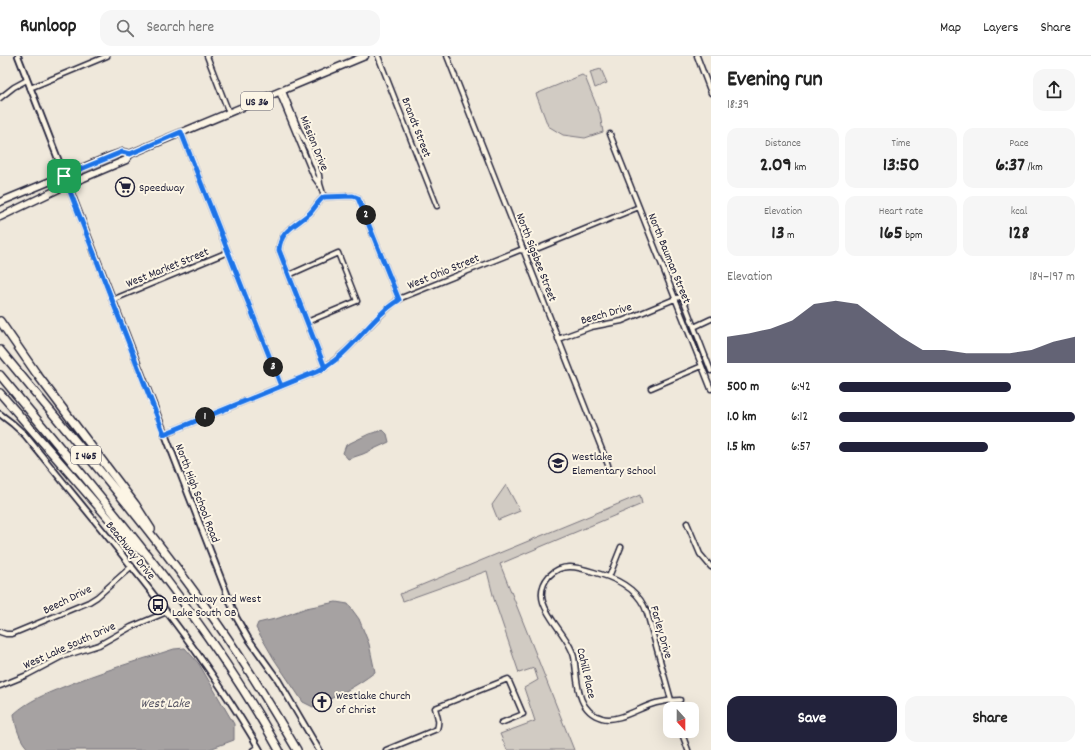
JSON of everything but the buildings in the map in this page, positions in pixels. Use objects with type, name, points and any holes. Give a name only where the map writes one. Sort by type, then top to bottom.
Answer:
[{"type":"highway","points":[[0,321],[36,373],[135,504],[170,560]]},
{"type":"highway","name":"I 465","points":[[0,350],[170,560],[205,606],[263,693],[297,750]]},
{"type":"highway","name":"I 465","points":[[0,375],[149,557],[205,632],[243,690],[279,750]]},
{"type":"highway","points":[[0,393],[130,543],[149,557]]},
{"type":"main road","name":"US 36","points":[[0,217],[67,185],[126,160],[130,154],[365,56]]},
{"type":"main road","name":"US 36","points":[[0,202],[122,152],[130,154]]},
{"type":"street","name":"North High School Road","points":[[18,56],[238,622],[278,680],[319,750]]},
{"type":"street","points":[[30,88],[107,56]]},
{"type":"street","points":[[207,56],[230,113]]},
{"type":"street","name":"Brandt Street","points":[[378,56],[437,206]]},
{"type":"street","name":"North Sigsbee Street","points":[[447,56],[608,465]]},
{"type":"street","points":[[697,56],[711,93]]},
{"type":"street","points":[[0,98],[14,87],[27,80]]},
{"type":"street","name":"Mission Drive","points":[[281,92],[309,149],[319,175],[324,197]]},
{"type":"street","points":[[181,132],[281,386]]},
{"type":"street","name":"North Bauman Street","points":[[610,134],[711,389]]},
{"type":"street","points":[[325,368],[279,250],[282,238],[286,231],[307,215],[321,199],[324,197],[353,196],[358,198],[399,300]]},
{"type":"street","name":"West Ohio Street","points":[[164,434],[325,368],[342,355],[384,311],[399,300],[520,250],[528,252],[639,207]]},
{"type":"street","name":"West Market Street","points":[[112,300],[228,252]]},
{"type":"street","points":[[289,275],[338,253],[357,301],[307,322]]},
{"type":"street","name":"North Bauman Street","points":[[682,296],[711,371]]},
{"type":"street","name":"Beech Drive","points":[[558,339],[590,327],[622,321],[682,296]]},
{"type":"street","points":[[694,327],[711,319]]},
{"type":"street","points":[[651,388],[702,366]]},
{"type":"street","name":"Beachway Drive","points":[[0,414],[25,435],[132,566],[183,632],[259,749]]},
{"type":"street","points":[[687,523],[701,556],[711,567]]},
{"type":"street","points":[[609,577],[621,547]]},
{"type":"street","name":"Beech Drive","points":[[2,633],[14,633],[89,602],[97,597],[132,566]]},
{"type":"street","name":"Cahill Place","points":[[609,577],[577,567],[568,567],[559,569],[550,575],[545,582],[543,589],[542,600],[546,610],[572,649],[582,702],[589,712],[595,716],[603,719],[611,719],[656,702],[680,700]]},
{"type":"street","name":"Farley Drive","points":[[609,577],[631,589],[644,606],[671,700]]},
{"type":"street","name":"West Lake South Drive","points":[[0,686],[27,675],[61,657],[99,645],[131,627],[167,612]]},
{"type":"street","points":[[386,750],[437,729],[439,720],[435,708],[508,679],[523,714],[501,723]]},
{"type":"street","points":[[684,738],[688,750]]},
{"type":"street","points":[[253,750],[259,749]]},
{"type":"shaded area","points":[[601,69],[607,83],[595,88],[590,72]]},
{"type":"shaded area","points":[[582,75],[585,77],[600,114],[603,132],[585,138],[563,135],[548,126],[536,94]]},
{"type":"shaded area","points":[[506,485],[520,511],[498,520],[492,505]]},
{"type":"shaded area","points":[[640,495],[642,504],[500,564],[574,750],[507,750],[500,734],[535,721],[524,688],[538,680],[534,668],[519,673],[494,599],[487,571],[403,601],[400,594]]},
{"type":"water","points":[[383,430],[387,434],[389,442],[348,459],[343,453],[346,445],[369,434]]},
{"type":"water","points":[[336,602],[348,604],[359,619],[369,644],[375,672],[353,687],[313,707],[303,702],[274,659],[256,628],[258,623],[279,618],[306,608]]},
{"type":"water","name":"West Lake","points":[[185,648],[199,664],[234,724],[234,740],[207,750],[30,750],[23,743],[17,728],[14,714],[19,709],[44,695],[104,672],[174,649]]},
{"type":"place","name":"Speedway","points":[[125,187]]},
{"type":"place","name":"Westlake Elementary School","points":[[558,463]]},
{"type":"place","name":"Beachway and West Lake South OB","points":[[158,605]]},
{"type":"place","name":"Westlake Church of Christ","points":[[322,702]]},
{"type":"route","points":[[64,176],[122,152],[130,154],[181,132],[281,386],[316,372],[325,368],[279,250],[281,240],[286,231],[312,211],[321,199],[324,197],[356,196],[360,200],[399,300],[384,311],[342,355],[332,363],[322,370],[164,434],[64,176]]}]
